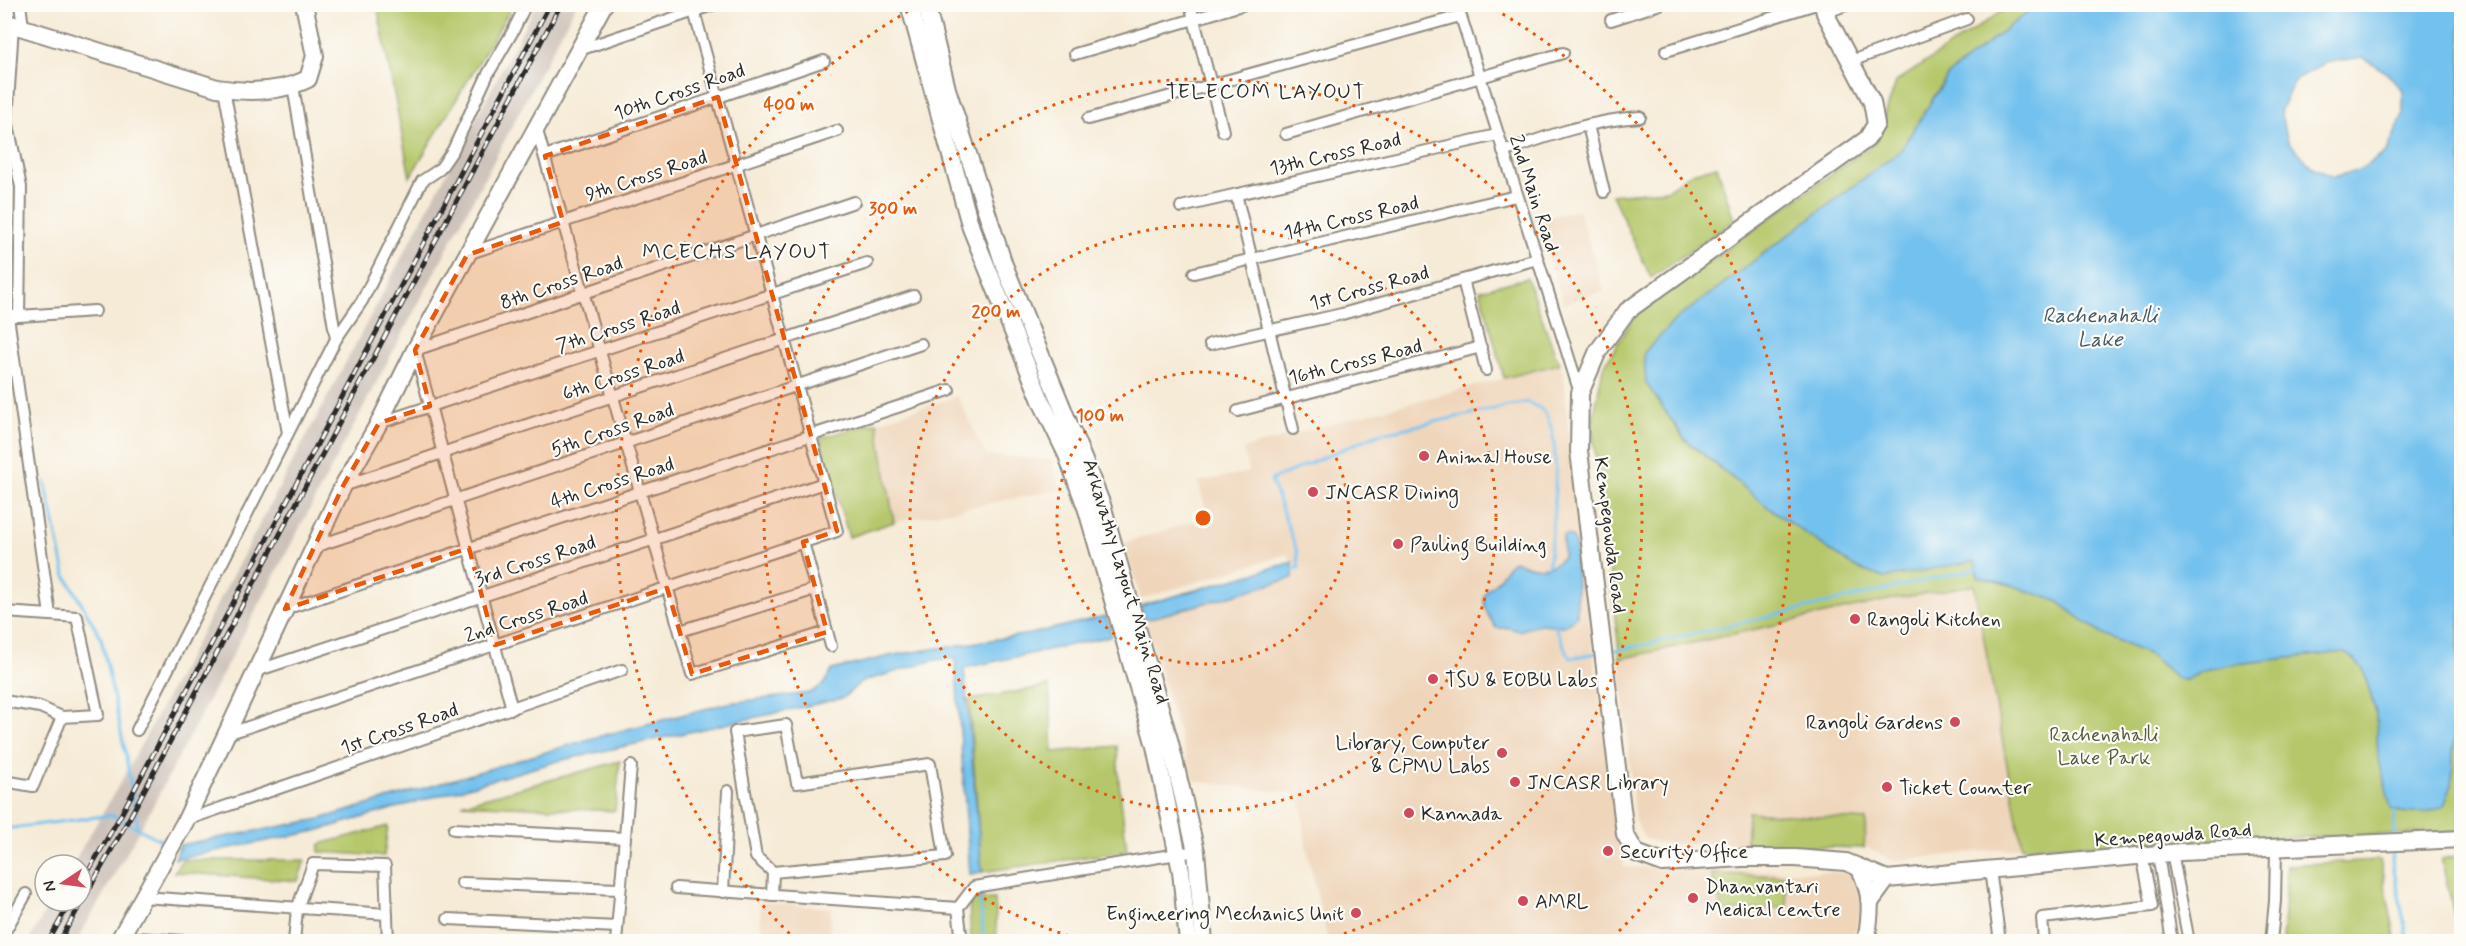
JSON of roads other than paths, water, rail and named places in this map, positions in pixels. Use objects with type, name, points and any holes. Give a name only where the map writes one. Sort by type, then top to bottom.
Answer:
[{"type":"street","points":[[20,4],[11,24],[7,120],[21,188],[11,314],[51,615]]},
{"type":"street","points":[[11,24],[224,89],[248,93],[293,86],[308,79],[315,56],[304,4]]},
{"type":"street","points":[[137,730],[336,339],[362,301],[422,181],[440,169],[453,150],[488,74],[526,4]]},
{"type":"street","points":[[199,942],[120,939],[186,820],[343,486],[380,423],[415,350],[604,4]]},
{"type":"street","points":[[579,50],[715,4]]},
{"type":"street","name":"Arkavathy Layout Main Road","points":[[909,4],[971,228],[1042,403],[1067,455],[1123,607]]},
{"type":"street","name":"Arkavathy Layout Main Road","points":[[926,4],[947,89],[1004,265],[1101,505],[1177,855],[1188,942]]},
{"type":"street","points":[[1190,4],[1222,131]]},
{"type":"street","points":[[1075,54],[1245,4]]},
{"type":"street","name":"2nd Main Road","points":[[1456,4],[1580,393]]},
{"type":"street","points":[[1611,20],[1636,8],[1660,4]]},
{"type":"street","points":[[1666,51],[1822,7],[1848,4]]},
{"type":"street","name":"Kempegowda Road","points":[[1822,7],[1872,102],[1876,124],[1867,140],[1627,311],[1598,351],[1580,393],[1579,451],[1625,834],[1636,854],[1663,863],[1742,858],[1795,858],[1846,862],[1887,879],[2157,854],[2462,839]]},
{"type":"street","points":[[694,11],[824,483]]},
{"type":"street","points":[[1088,119],[1460,16]]},
{"type":"street","points":[[1851,61],[1967,19]]},
{"type":"street","points":[[1286,134],[1479,79],[1563,52]]},
{"type":"street","name":"10th Cross Road","points":[[545,156],[824,61]]},
{"type":"street","points":[[293,86],[336,339]]},
{"type":"street","points":[[224,89],[288,433]]},
{"type":"street","points":[[1503,152],[1554,133],[1617,118],[1640,117]]},
{"type":"street","points":[[1588,125],[1604,192]]},
{"type":"street","points":[[537,127],[692,674],[827,632]]},
{"type":"street","name":"9th Cross Road","points":[[467,255],[837,131]]},
{"type":"street","name":"13th Cross Road","points":[[1181,207],[1497,135]]},
{"type":"street","points":[[1236,194],[1293,429]]},
{"type":"street","name":"14th Cross Road","points":[[1194,273],[1516,196]]},
{"type":"street","name":"8th Cross Road","points":[[415,350],[854,202]]},
{"type":"street","name":"1st Cross Road","points":[[1210,344],[1342,314],[1537,259]]},
{"type":"street","name":"7th Cross Road","points":[[380,423],[867,262]]},
{"type":"street","points":[[988,271],[1004,265]]},
{"type":"street","points":[[1463,280],[1486,370]]},
{"type":"street","name":"6th Cross Road","points":[[343,486],[914,296]]},
{"type":"street","points":[[11,314],[95,311]]},
{"type":"street","name":"5th Cross Road","points":[[314,547],[921,344]]},
{"type":"street","name":"16th Cross Road","points":[[1238,411],[1481,347]]},
{"type":"street","points":[[415,350],[512,709]]},
{"type":"street","name":"4th Cross Road","points":[[285,609],[949,390]]},
{"type":"street","name":"2nd Cross Road","points":[[227,734],[837,531],[824,483]]},
{"type":"street","name":"3rd Cross Road","points":[[256,671],[824,483]]},
{"type":"street","points":[[803,542],[831,646]]},
{"type":"street","points":[[680,631],[816,589]]},
{"type":"street","points":[[4,612],[77,617],[98,715],[62,717],[40,706],[4,701]]},
{"type":"street","name":"Arkavathy Layout Main Road","points":[[1131,637],[1170,743],[1196,851],[1204,942]]},
{"type":"street","name":"1st Cross Road","points":[[186,820],[622,670]]},
{"type":"street","points":[[4,781],[33,786],[62,717]]},
{"type":"street","points":[[772,872],[945,856],[930,764],[797,783],[786,725],[735,732],[756,857],[772,872],[772,895]]},
{"type":"street","points":[[616,942],[631,766]]},
{"type":"street","points":[[723,892],[728,790]]},
{"type":"street","points":[[454,829],[625,838]]},
{"type":"street","points":[[2273,939],[2276,849]]},
{"type":"street","points":[[962,942],[958,908],[974,887],[1196,851]]},
{"type":"street","points":[[2157,854],[2172,942]]},
{"type":"street","points":[[2152,906],[2157,854]]},
{"type":"street","points":[[2157,854],[2189,942]]},
{"type":"street","points":[[294,942],[297,909],[313,864],[385,866],[388,942]]},
{"type":"street","points":[[1859,867],[1868,885],[1871,901],[1866,942]]},
{"type":"street","points":[[1990,870],[2000,942]]},
{"type":"street","points":[[1871,901],[1887,879]]},
{"type":"street","points":[[462,883],[619,889]]},
{"type":"street","points":[[676,888],[958,908]]},
{"type":"street","points":[[4,933],[26,894]]},
{"type":"street","points":[[143,897],[387,914]]},
{"type":"street","points":[[2044,942],[2042,918],[2166,904]]},
{"type":"street","points":[[448,919],[617,927]]},
{"type":"water","name":"Rachenahalli Lake","points":[[2036,5],[2461,5],[2462,605],[2459,625],[2452,785],[2444,806],[2418,813],[2405,813],[2391,809],[2378,756],[2376,713],[2363,669],[2345,652],[2234,664],[2205,670],[2186,680],[2178,679],[2152,656],[2103,635],[2057,601],[2008,584],[1978,577],[1975,561],[1884,578],[1856,568],[1769,508],[1684,438],[1646,383],[1644,353],[1674,321],[1900,151],[1948,75]],"holes":[[[2362,57],[2386,72],[2403,90],[2403,115],[2386,153],[2359,170],[2333,177],[2312,167],[2288,141],[2280,112],[2294,81],[2325,63]]]},
{"type":"water","points":[[1568,535],[1573,538],[1576,549],[1577,616],[1564,626],[1541,624],[1519,631],[1496,628],[1484,604],[1485,593],[1488,589],[1514,561],[1540,568],[1558,562],[1563,557],[1563,536]]},
{"type":"water","points":[[1293,562],[1293,578],[1145,620],[1140,606]]},
{"type":"water","points":[[1106,616],[1112,636],[964,668],[982,872],[970,874],[955,658],[935,660],[861,682],[843,698],[558,761],[316,831],[175,859],[180,845],[320,819],[593,738],[728,703],[810,693],[824,684],[832,670],[894,655],[1030,634]]},
{"type":"waterway","points":[[10,17],[11,4]]},
{"type":"waterway","points":[[4,66],[6,50]]},
{"type":"waterway","points":[[1292,570],[1299,568],[1297,551],[1271,480],[1378,434],[1527,402],[1543,411],[1550,423],[1554,441],[1555,486],[1548,566]]},
{"type":"waterway","points":[[45,481],[65,574],[101,638],[125,751],[138,828]]},
{"type":"waterway","points":[[1609,651],[1980,568]]},
{"type":"waterway","points":[[1554,625],[1570,658],[1597,653]]},
{"type":"waterway","points":[[2394,836],[2395,811]]},
{"type":"waterway","points":[[4,829],[112,815],[166,843]]},
{"type":"waterway","points":[[2393,849],[2392,860],[2408,942]]},
{"type":"waterway","points":[[979,890],[984,942]]},
{"type":"railway","points":[[93,863],[122,813],[550,4]]},
{"type":"railway","points":[[59,942],[130,817],[561,4]]},
{"type":"railway","points":[[48,942],[64,913]]},
{"type":"place","name":"Animal House","points":[[1424,456]]},
{"type":"place","name":"JNCASR Dining","points":[[1313,492]]},
{"type":"place","name":"Pauling Building","points":[[1398,544]]},
{"type":"place","name":"Rangoli Kitchen","points":[[1855,619]]},
{"type":"place","name":"TSU & EOBU Labs","points":[[1433,679]]},
{"type":"place","name":"Rangoli Gardens","points":[[1955,722]]},
{"type":"place","name":"Library, Computer & CPMU Labs","points":[[1502,753]]},
{"type":"place","name":"JNCASR Library","points":[[1515,782]]},
{"type":"place","name":"Ticket Counter","points":[[1887,787]]},
{"type":"place","name":"Kannada","points":[[1409,813]]},
{"type":"place","name":"Security Office","points":[[1608,851]]},
{"type":"place","name":"Dhanvantari Medical centre","points":[[1693,898]]},
{"type":"place","name":"AMRL","points":[[1523,901]]},
{"type":"place","name":"Engineering Mechanics Unit","points":[[1356,913]]},
{"type":"district","name":"TELECOM LAYOUT","points":[[1266,91]]},
{"type":"district","name":"MCECHS LAYOUT","points":[[737,251]]},
{"type":"park label","name":"Rachenahalli Lake Park","points":[[2104,746]]}]
